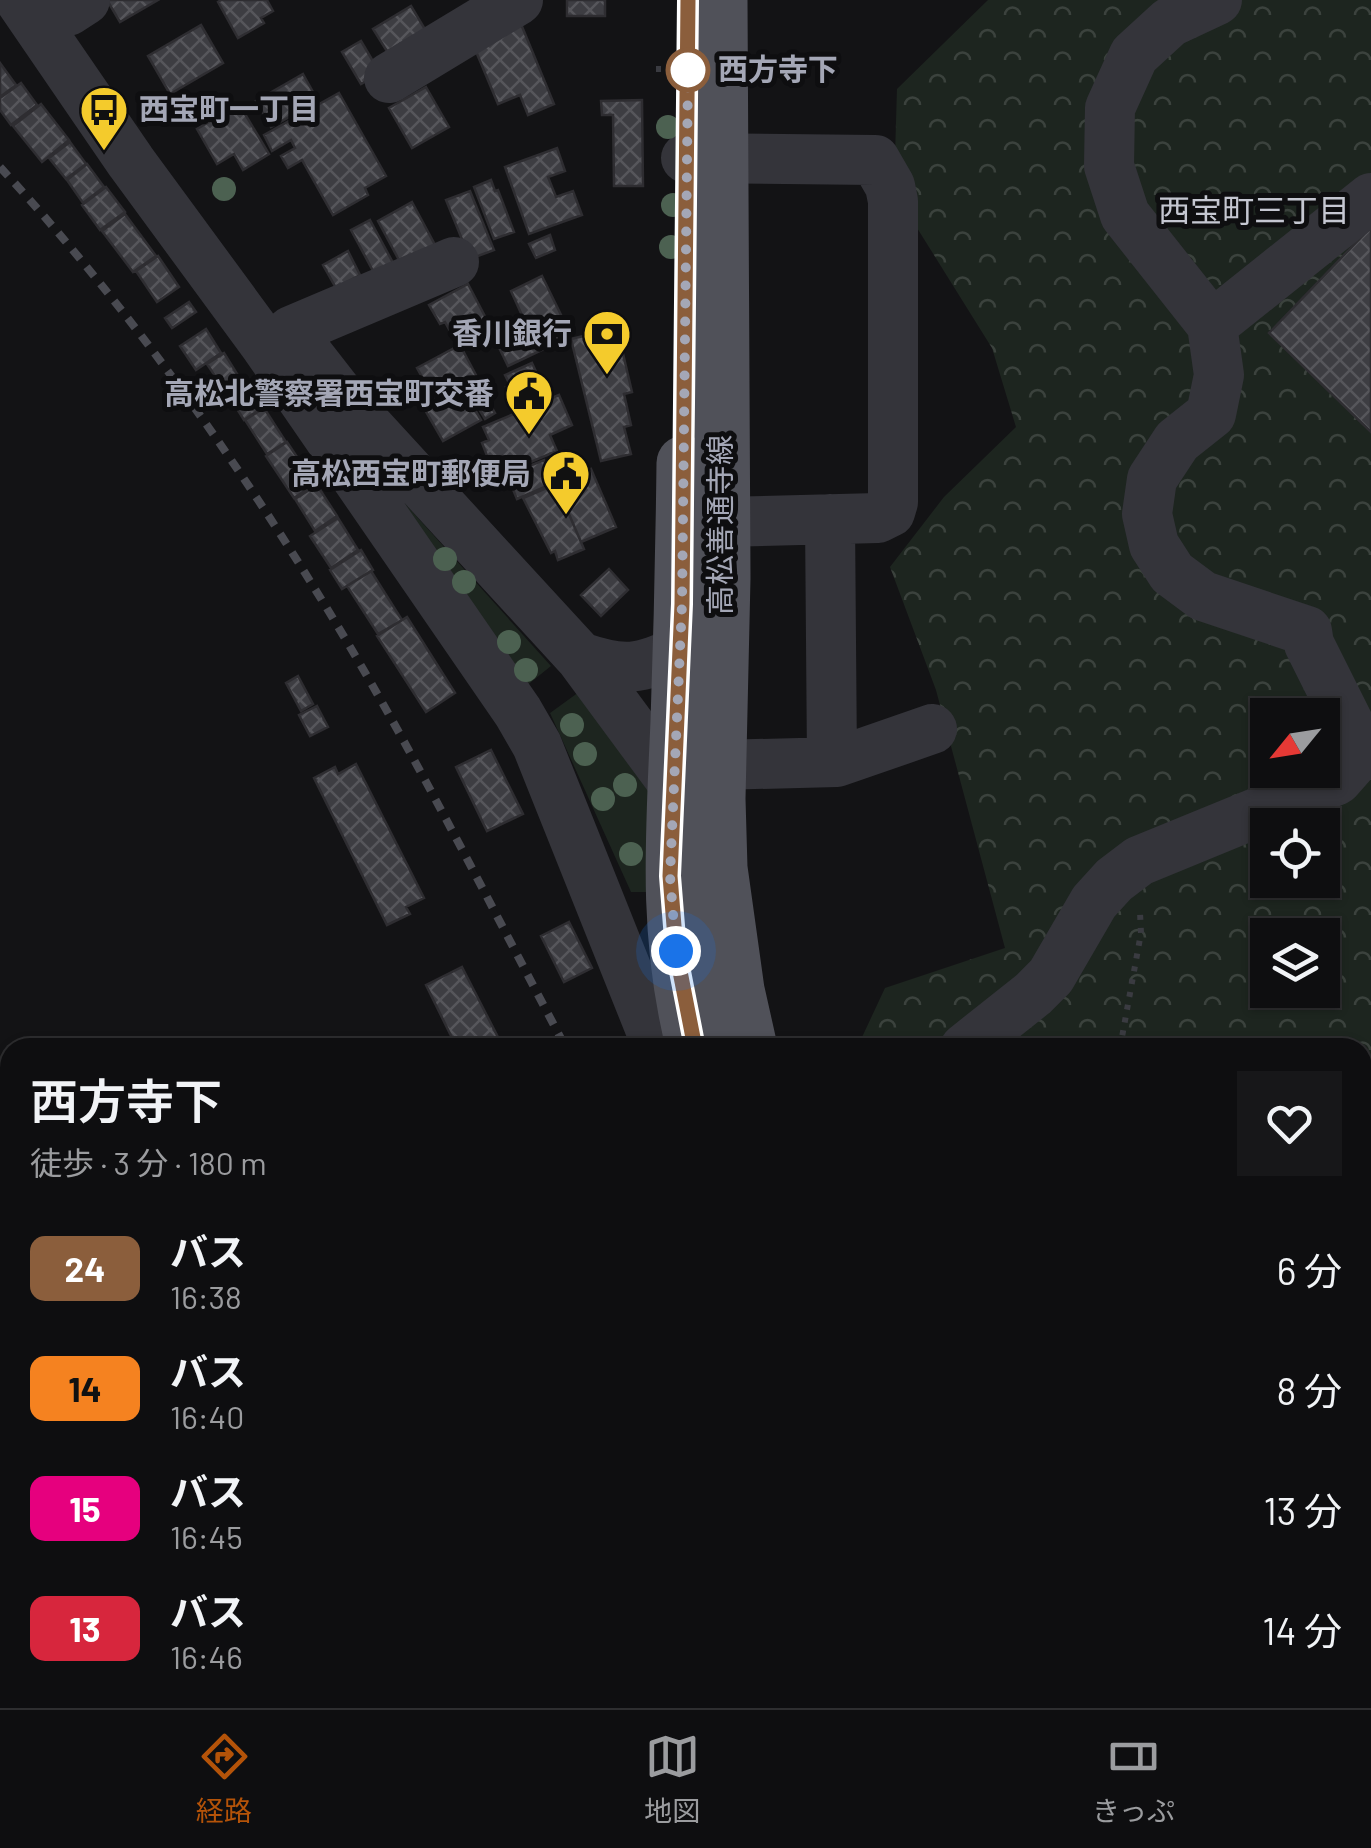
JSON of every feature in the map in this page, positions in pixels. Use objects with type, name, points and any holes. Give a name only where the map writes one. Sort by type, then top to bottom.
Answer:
[{"type":"main road","name":"高松善通寺線","points":[[688,0],[703,158],[723,578],[697,774],[670,876],[676,951],[692,1038]]},
{"type":"main road","name":"高松善通寺線","points":[[720,0],[703,158],[681,650],[697,774],[720,868],[748,1038]]},
{"type":"street","points":[[20,0],[131,162],[266,346],[518,712],[538,745],[654,1038]]},
{"type":"street","points":[[388,78],[518,0]]},
{"type":"street","points":[[978,1038],[1034,994],[1069,950],[1094,902],[1139,861],[1338,780],[1352,763],[1357,740],[1309,644],[1307,630],[1203,596],[1172,573],[1154,544],[1147,514],[1152,479],[1177,442],[1210,414],[1219,375],[1212,325],[1125,215],[1109,166],[1110,108],[1134,55],[1170,22],[1217,0]]},
{"type":"street","points":[[70,4],[290,330],[342,398],[580,658],[697,774],[749,766],[832,762],[932,729]]},
{"type":"street","points":[[703,158],[874,160],[890,186],[893,200],[890,512],[878,518],[721,522]]},
{"type":"street","points":[[1212,325],[1371,198]]},
{"type":"street","points":[[290,330],[454,262]]},
{"type":"street","points":[[830,519],[832,762]]},
{"type":"street","points":[[580,658],[612,668],[636,668],[681,650]]},
{"type":"path","points":[[1122,1038],[1140,933],[1139,861]]},
{"type":"green space","points":[[988,0],[1371,0],[1371,1038],[862,1038],[885,988],[1005,948],[936,690],[890,567],[944,497],[1016,427],[992,348],[894,191],[897,89]]},
{"type":"green space","points":[[401,499],[551,666],[525,687]]},
{"type":"green space","points":[[579,692],[653,783],[654,892],[631,892],[550,713]]},
{"type":"building","points":[[107,0],[158,0],[120,22]]},
{"type":"building","points":[[267,0],[273,11],[261,18],[264,23],[238,38],[218,2]]},
{"type":"building","points":[[567,0],[605,0],[605,16],[567,16]]},
{"type":"building","points":[[411,6],[432,41],[395,64],[373,29]]},
{"type":"building","points":[[521,24],[554,104],[528,115],[520,95],[498,104],[475,49]]},
{"type":"building","points":[[201,25],[223,63],[170,94],[148,56]]},
{"type":"building","points":[[361,41],[380,73],[361,84],[342,52]]},
{"type":"building","points":[[0,63],[16,85],[0,97]]},
{"type":"building","points":[[303,74],[318,101],[271,127],[256,101]]},
{"type":"building","points":[[21,83],[37,105],[11,125],[0,110],[0,98]]},
{"type":"building","points":[[426,87],[449,127],[412,148],[389,108]]},
{"type":"building","points":[[339,93],[386,176],[365,188],[368,195],[333,215],[302,160],[288,168],[281,156],[295,148],[291,140],[272,151],[264,135]]},
{"type":"building","points":[[642,100],[643,186],[614,186],[613,115],[602,115],[601,101]]},
{"type":"building","points":[[41,104],[69,140],[42,162],[13,126]]},
{"type":"building","points":[[239,104],[269,154],[243,170],[234,154],[217,164],[197,129]]},
{"type":"building","points":[[70,142],[86,164],[66,179],[49,158]]},
{"type":"building","points":[[557,148],[565,171],[548,177],[556,197],[573,191],[582,215],[529,234],[505,167]]},
{"type":"building","points":[[87,164],[104,187],[83,203],[67,180]]},
{"type":"building","points":[[491,180],[514,232],[494,239],[474,187]]},
{"type":"building","points":[[106,187],[125,212],[100,230],[82,205]]},
{"type":"building","points":[[470,191],[494,250],[470,259],[446,200]]},
{"type":"building","points":[[412,202],[441,256],[407,275],[378,221]]},
{"type":"building","points":[[125,214],[156,256],[133,272],[102,231]]},
{"type":"building","points":[[370,220],[399,274],[380,284],[351,230]]},
{"type":"building","points":[[1371,227],[1371,432],[1269,333]]},
{"type":"building","points":[[550,235],[555,250],[536,258],[529,244]]},
{"type":"building","points":[[348,251],[360,275],[336,288],[323,265]]},
{"type":"building","points":[[158,256],[179,287],[157,302],[136,271]]},
{"type":"building","points":[[542,276],[563,319],[551,325],[559,342],[508,366],[494,337],[525,322],[511,291]]},
{"type":"building","points":[[468,284],[489,324],[456,342],[429,305]]},
{"type":"building","points":[[189,302],[196,312],[172,328],[165,318]]},
{"type":"building","points":[[617,328],[632,392],[624,394],[631,425],[624,427],[631,454],[601,461],[571,339]]},
{"type":"building","points":[[206,329],[221,353],[196,370],[180,346]]},
{"type":"building","points":[[460,345],[477,377],[435,400],[417,368]]},
{"type":"building","points":[[224,353],[244,385],[228,395],[207,364]]},
{"type":"building","points":[[532,363],[546,393],[514,407],[505,375]]},
{"type":"building","points":[[246,384],[262,408],[244,420],[229,396]]},
{"type":"building","points":[[463,389],[481,420],[443,441],[425,410]]},
{"type":"building","points":[[484,394],[495,413],[485,419],[473,399]]},
{"type":"building","points":[[559,395],[572,425],[550,435],[557,451],[509,471],[502,456],[489,461],[482,443],[489,440],[483,427]]},
{"type":"building","points":[[264,408],[286,442],[267,454],[245,420]]},
{"type":"building","points":[[287,442],[315,484],[294,498],[266,456]]},
{"type":"building","points":[[544,460],[554,483],[517,499],[507,475]]},
{"type":"building","points":[[591,469],[616,527],[581,542],[556,484]]},
{"type":"building","points":[[556,484],[584,549],[558,560],[523,498]]},
{"type":"building","points":[[317,485],[337,516],[315,531],[295,499]]},
{"type":"building","points":[[338,518],[358,550],[331,568],[310,536]]},
{"type":"building","points":[[361,550],[373,570],[342,589],[330,570]]},
{"type":"building","points":[[609,569],[628,590],[601,616],[581,595]]},
{"type":"building","points":[[371,571],[402,620],[378,634],[347,586]]},
{"type":"building","points":[[407,617],[455,693],[426,712],[377,636]]},
{"type":"building","points":[[298,676],[313,704],[301,711],[286,683]]},
{"type":"building","points":[[317,706],[328,727],[310,736],[299,715]]},
{"type":"building","points":[[491,750],[523,814],[487,831],[456,767]]},
{"type":"building","points":[[356,764],[424,898],[406,907],[410,914],[387,925],[314,778],[335,767],[338,774]]},
{"type":"building","points":[[569,922],[592,968],[564,982],[541,936]]},
{"type":"building","points":[[462,967],[498,1038],[452,1038],[426,985]]},
{"type":"railway","points":[[0,167],[85,264],[165,367],[276,527],[410,753],[561,1038]]},
{"type":"bus line","name":"24","points":[[688,0],[682,604],[670,876],[676,951],[692,1038]]},
{"type":"place","name":"西方寺下","points":[[688,70]]},
{"type":"place","name":"西宝町一丁目","points":[[104,152]]},
{"type":"place","name":"香川銀行","points":[[607,376]]},
{"type":"place","name":"高松北警察署西宝町交番","points":[[529,436]]},
{"type":"place","name":"高松西宝町郵便局","points":[[566,516]]},
{"type":"district","name":"西宝町三丁目","points":[[1254,211]]},
{"type":"route","points":[[676,951],[670,876],[682,604],[688,70]]}]
